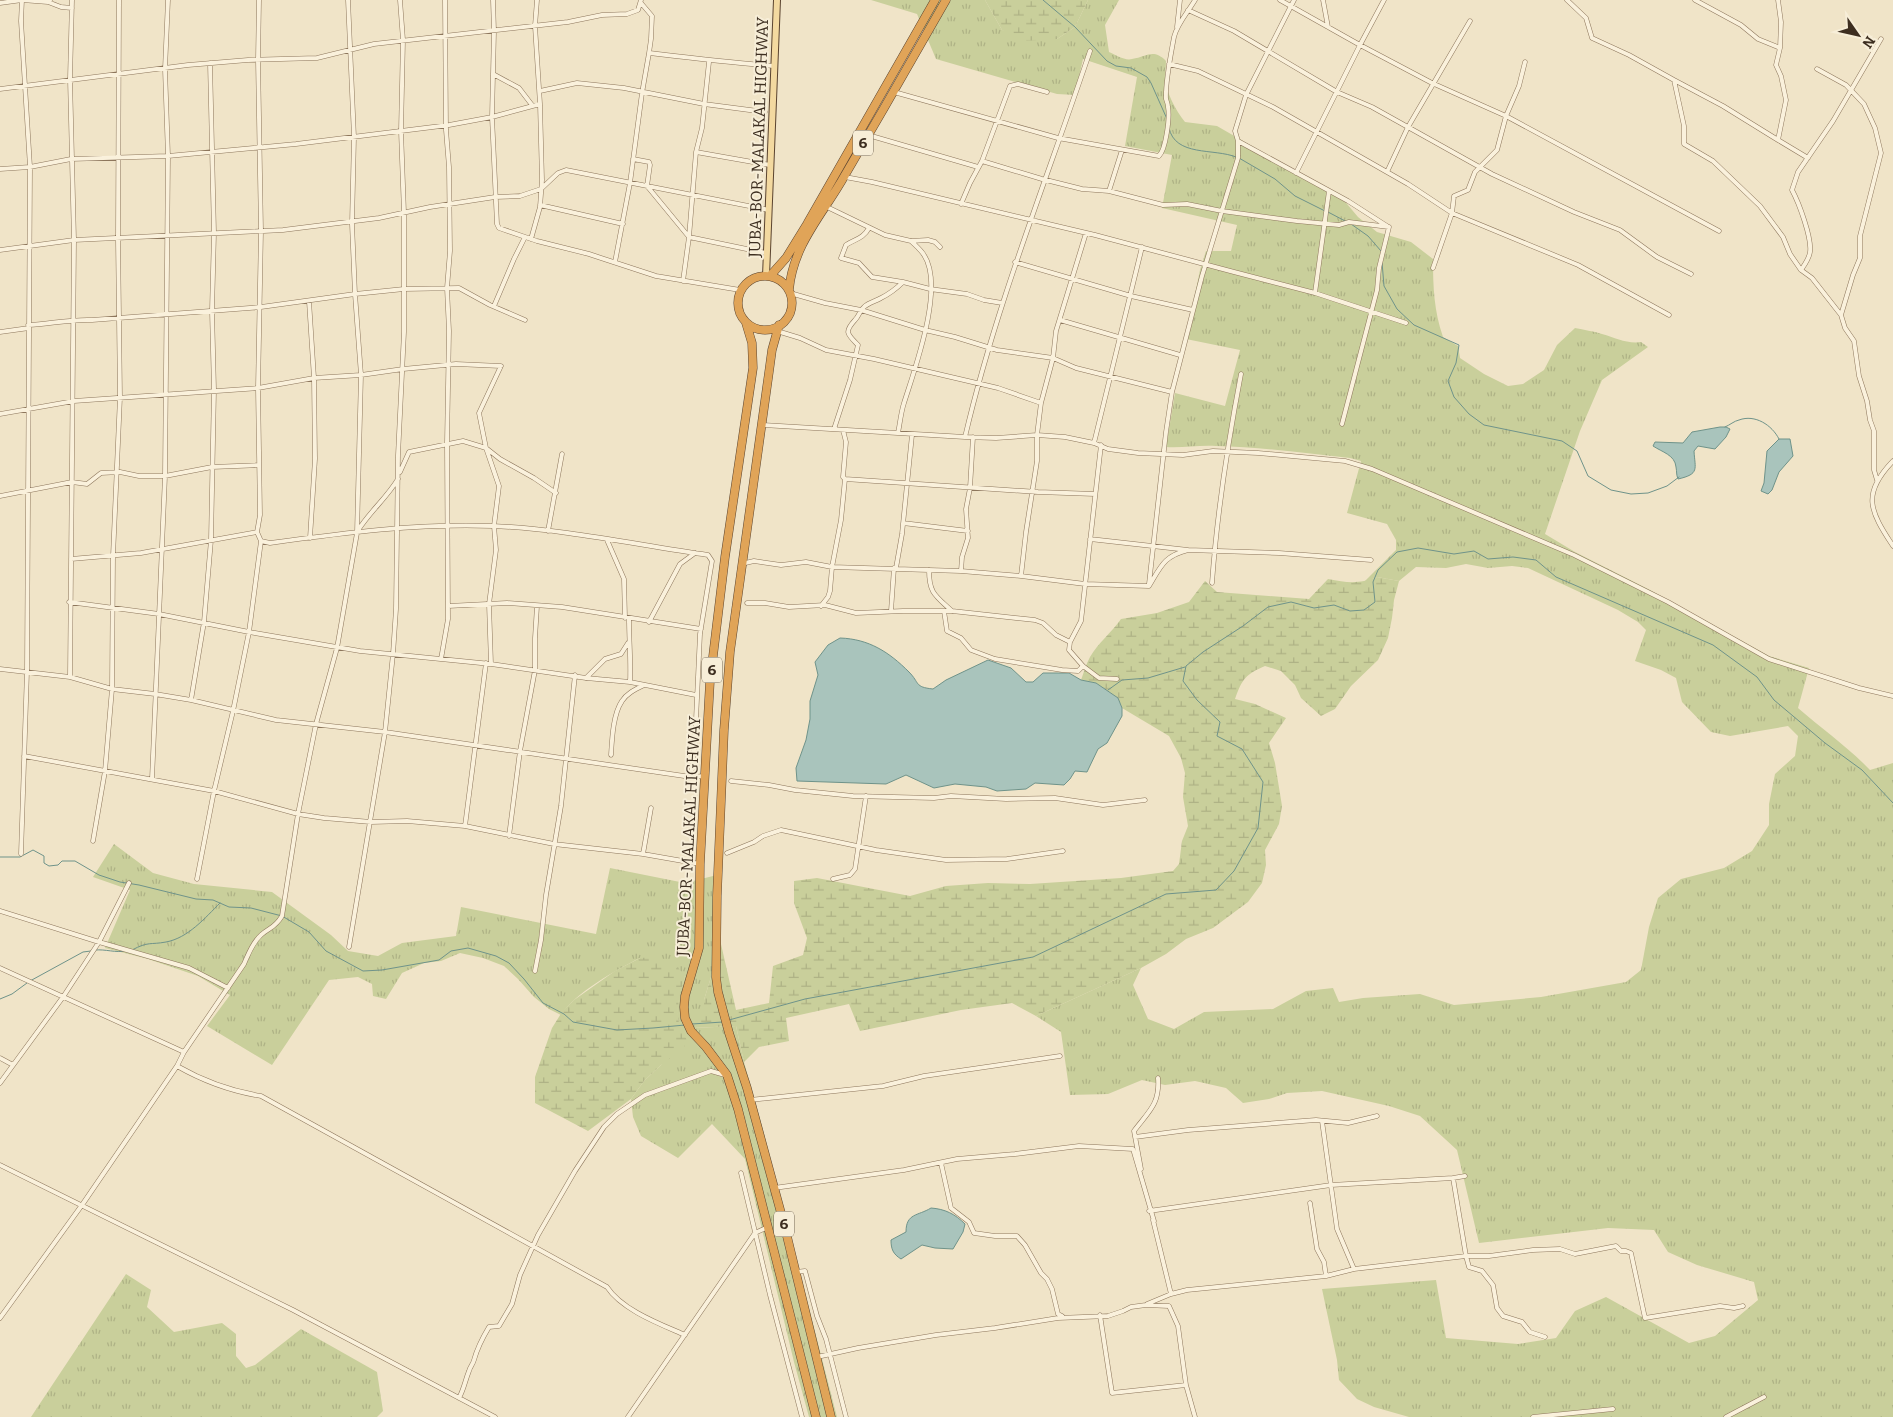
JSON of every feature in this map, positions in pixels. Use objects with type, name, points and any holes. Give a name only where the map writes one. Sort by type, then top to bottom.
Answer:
[{"type":"highway","name":"JUBA-BOR-MALAKAL HIGHWAY","points":[[768,276],[786,258],[807,224],[935,0]]},
{"type":"highway","name":"JUBA-BOR-MALAKAL HIGHWAY","points":[[831,1417],[796,1272],[750,1100],[722,1008],[716,977],[723,755],[730,652],[770,364],[778,328],[791,311],[790,291],[793,264],[799,248],[844,177],[946,0]]},
{"type":"highway","name":"JUBA-BOR-MALAKAL HIGHWAY","points":[[790,291],[780,280],[768,276],[754,278],[740,290],[738,300],[739,310],[746,323],[752,343],[753,368],[710,681],[700,864],[699,948],[684,996],[685,1018],[690,1031],[706,1047],[727,1075],[738,1109],[816,1417]]},
{"type":"highway","points":[[746,323],[762,330],[778,328]]},
{"type":"main road","name":"JUBA-BOR-MALAKAL HIGHWAY","points":[[768,276],[766,253],[777,0]]},
{"type":"street","points":[[0,4],[22,0],[49,1],[61,7],[72,8]]},
{"type":"street","points":[[21,854],[27,671],[28,247],[30,166],[24,84],[22,0]]},
{"type":"street","points":[[70,678],[69,602],[74,401],[74,240],[70,79],[72,0]]},
{"type":"street","points":[[93,841],[105,771],[112,688],[113,556],[120,398],[118,239],[119,0]]},
{"type":"street","points":[[152,779],[167,395],[168,156],[165,69],[168,0]]},
{"type":"street","points":[[197,879],[249,632],[261,541],[257,532],[260,515],[258,388],[261,307],[259,0]]},
{"type":"street","points":[[0,1318],[82,1205],[178,1066],[184,1052],[228,988],[260,936],[277,925],[282,916],[298,814],[316,724],[337,648],[357,533],[361,375],[352,224],[354,136],[348,0]]},
{"type":"street","points":[[349,947],[385,732],[393,654],[404,289],[401,131],[403,40],[400,0]]},
{"type":"street","points":[[441,659],[447,632],[448,606],[447,444],[449,365],[447,288],[450,251],[445,0]]},
{"type":"street","points":[[493,0],[492,116],[495,197],[499,228],[656,276],[682,282],[740,290]]},
{"type":"street","points":[[531,239],[540,205],[542,160],[540,91],[535,26],[537,0]]},
{"type":"street","points":[[892,92],[1058,138],[1159,156],[1162,154],[1168,124],[1166,100],[1169,64],[1177,27],[1180,0]]},
{"type":"street","points":[[1177,27],[1195,0]]},
{"type":"street","points":[[1280,0],[1360,45],[1432,82],[1506,116],[1719,231]]},
{"type":"street","points":[[1148,586],[1172,392],[1180,355],[1238,158],[1238,141],[1235,131],[1246,95],[1294,0]]},
{"type":"street","points":[[1322,0],[1328,27]]},
{"type":"street","points":[[1296,173],[1384,0]]},
{"type":"street","points":[[1567,0],[1586,18],[1592,38],[1629,54],[1723,106],[1808,158]]},
{"type":"street","points":[[1695,0],[1741,25],[1758,39],[1780,48]]},
{"type":"street","points":[[1778,0],[1781,22],[1780,48],[1776,65],[1781,76],[1786,100],[1778,140]]},
{"type":"street","points":[[0,88],[210,63],[317,58],[374,44],[628,14],[638,10],[641,2]]},
{"type":"street","points":[[615,262],[630,183],[651,39],[652,16],[641,2]]},
{"type":"street","points":[[1188,10],[1234,31],[1337,92],[1372,107],[1408,126],[1492,174],[1574,212],[1620,230],[1657,257],[1691,274]]},
{"type":"street","points":[[1387,172],[1408,126],[1432,82],[1470,20]]},
{"type":"street","points":[[1801,270],[1808,259],[1810,249],[1799,203],[1792,190],[1798,172],[1881,39]]},
{"type":"street","points":[[965,437],[977,383],[1015,262],[1090,50]]},
{"type":"street","points":[[649,53],[674,55],[709,62],[774,66]]},
{"type":"street","points":[[682,282],[689,237],[696,152],[702,128],[709,62]]},
{"type":"street","points":[[1433,268],[1452,213],[1454,196],[1468,190],[1475,172],[1497,150],[1506,116],[1519,86],[1525,62]]},
{"type":"street","points":[[191,700],[204,622],[211,540],[214,390],[212,311],[214,234],[210,63]]},
{"type":"street","points":[[1169,64],[1198,71],[1273,107],[1408,184],[1452,213],[1578,265],[1669,315]]},
{"type":"street","points":[[1817,69],[1839,80],[1864,104],[1875,128],[1881,153],[1860,236],[1860,258],[1841,315]]},
{"type":"street","points":[[493,74],[519,88],[532,105]]},
{"type":"street","points":[[1674,80],[1684,126],[1684,144],[1713,160],[1760,206],[1783,238],[1790,254],[1801,270],[1812,278],[1841,315],[1845,328],[1854,341],[1859,376],[1868,401],[1870,420],[1874,431],[1874,470],[1877,480]]},
{"type":"street","points":[[540,91],[577,83],[624,88],[704,104],[765,112]]},
{"type":"street","points":[[962,204],[982,161],[1012,84],[1047,92]]},
{"type":"street","points":[[0,170],[71,159],[211,153],[401,131],[449,125],[540,104]]},
{"type":"street","points":[[868,135],[978,167]]},
{"type":"street","points":[[1238,141],[1348,201],[1388,228]]},
{"type":"street","points":[[1109,192],[1122,150]]},
{"type":"street","points":[[696,152],[770,165]]},
{"type":"street","points":[[633,159],[649,162],[647,186],[689,237],[766,253]]},
{"type":"street","points":[[982,161],[1044,180],[1082,189],[1109,192],[1163,205],[1187,204],[1222,211],[1339,225],[1348,222],[1388,228]]},
{"type":"street","points":[[0,250],[74,240],[261,231],[379,218],[430,207],[495,197],[520,196],[541,189],[558,173],[566,170],[769,210]]},
{"type":"street","points":[[844,177],[1086,233],[1315,293],[1406,323]]},
{"type":"street","points":[[1315,293],[1329,191]]},
{"type":"street","points":[[540,205],[623,224]]},
{"type":"street","points":[[825,206],[885,235],[911,241],[928,240],[935,242],[940,248]]},
{"type":"street","points":[[869,228],[866,235],[846,245],[841,258],[859,263],[872,277],[930,289],[967,294],[984,300],[1002,303]]},
{"type":"street","points":[[1342,424],[1377,290],[1384,241],[1388,228]]},
{"type":"street","points":[[1021,576],[1032,491],[1038,461],[1037,435],[1041,403],[1053,358],[1056,330],[1086,233]]},
{"type":"street","points":[[494,306],[525,237]]},
{"type":"street","points":[[898,433],[904,405],[916,370],[929,308],[931,277],[924,254],[911,241]]},
{"type":"street","points":[[1094,443],[1142,248]]},
{"type":"street","points":[[1015,262],[1131,296],[1193,310]]},
{"type":"street","points":[[834,429],[843,405],[858,345],[850,337],[849,325],[856,319],[864,306],[882,298],[903,282]]},
{"type":"street","points":[[0,332],[73,319],[92,320],[261,307],[355,294],[404,289],[447,288],[459,288],[525,320]]},
{"type":"street","points":[[790,291],[825,303],[861,310],[988,347],[1053,358],[1076,368],[1172,392]]},
{"type":"street","points":[[309,301],[314,378],[315,474],[310,538]]},
{"type":"street","points":[[1060,320],[1180,355]]},
{"type":"street","points":[[778,328],[826,350],[856,355],[977,383],[1041,403]]},
{"type":"street","points":[[0,414],[74,401],[258,388],[314,378],[361,375],[403,369],[449,365],[501,366],[479,413],[486,448],[499,486],[494,526],[496,550],[489,604],[491,664]]},
{"type":"street","points":[[1212,582],[1214,552],[1230,429],[1241,374]]},
{"type":"street","points":[[762,425],[965,437],[1066,436],[1130,452],[1183,455],[1213,451],[1345,462],[1372,470],[1574,555],[1668,602],[1769,659],[1859,688],[1893,696]]},
{"type":"street","points":[[821,606],[828,598],[841,520],[846,442],[843,430]]},
{"type":"street","points":[[891,611],[912,435]]},
{"type":"street","points":[[961,571],[968,531],[966,509],[970,488],[973,437]]},
{"type":"street","points":[[357,533],[366,517],[387,497],[398,479],[409,452],[447,444],[463,441],[486,448],[500,459],[556,493]]},
{"type":"street","points":[[1101,445],[1081,621],[1070,642],[1070,652],[1083,666],[1099,678],[1117,679]]},
{"type":"street","points":[[548,531],[562,454]]},
{"type":"street","points":[[1893,461],[1877,480],[1872,490],[1874,512],[1893,546]]},
{"type":"street","points":[[0,496],[72,482],[87,484],[100,473],[116,472],[139,476],[165,476],[212,467],[259,464]]},
{"type":"street","points":[[845,479],[1095,494]]},
{"type":"street","points":[[903,523],[968,531]]},
{"type":"street","points":[[261,541],[270,543],[357,533],[448,526],[494,526],[548,531],[708,555],[712,561],[701,629],[695,741],[691,777]]},
{"type":"street","points":[[71,560],[141,553],[257,532]]},
{"type":"street","points":[[1090,539],[1214,552],[1279,553],[1371,560]]},
{"type":"street","points":[[607,540],[624,579],[631,664],[630,682]]},
{"type":"street","points":[[1148,586],[1159,569],[1173,554],[1188,550]]},
{"type":"street","points":[[649,622],[680,564],[687,557],[695,553]]},
{"type":"street","points":[[742,564],[754,561],[781,565],[806,562],[832,567],[961,571],[1085,584],[1148,586]]},
{"type":"street","points":[[929,570],[932,591],[952,611]]},
{"type":"street","points":[[69,602],[159,614],[337,648],[486,663],[586,678],[630,682],[696,696]]},
{"type":"street","points":[[747,602],[788,607],[828,605],[856,613],[952,611],[1038,620],[1056,635],[1070,642]]},
{"type":"street","points":[[448,606],[507,603],[562,607],[701,629]]},
{"type":"street","points":[[509,836],[520,751],[535,670],[537,606]]},
{"type":"street","points":[[944,611],[948,631],[961,638],[971,650],[1004,661],[1062,670],[1078,671],[1083,666]]},
{"type":"street","points":[[586,678],[605,659],[621,654],[629,641]]},
{"type":"street","points":[[465,826],[486,663]]},
{"type":"street","points":[[0,669],[27,671],[70,678],[112,688],[191,700],[276,720],[385,732],[691,777],[705,776]]},
{"type":"street","points":[[535,971],[542,940],[546,895],[567,758],[575,675]]},
{"type":"street","points":[[611,755],[614,726],[621,701],[628,694],[644,685]]},
{"type":"street","points":[[24,756],[214,791],[298,814],[371,822],[407,821],[465,826],[554,844],[643,854],[700,864]]},
{"type":"street","points":[[732,781],[814,792],[866,796],[934,798],[951,796],[1006,799],[1056,798],[1103,805],[1145,800]]},
{"type":"street","points":[[833,879],[847,876],[854,871],[866,796]]},
{"type":"street","points":[[643,854],[651,808]]},
{"type":"street","points":[[727,853],[754,842],[763,836],[781,830],[903,855],[946,860],[1007,859],[1063,851]]},
{"type":"street","points":[[0,1083],[63,997],[99,942],[129,884]]},
{"type":"street","points":[[0,910],[99,942],[189,968],[228,988]]},
{"type":"street","points":[[0,968],[184,1052]]},
{"type":"street","points":[[750,1100],[883,1086],[924,1076],[1060,1056]]},
{"type":"street","points":[[0,1058],[13,1065]]},
{"type":"street","points":[[178,1066],[204,1081],[240,1093],[261,1096],[607,1287],[617,1300],[685,1335]]},
{"type":"street","points":[[459,1398],[465,1389],[470,1368],[486,1332],[489,1327],[499,1326],[512,1304],[520,1275],[534,1246],[575,1171],[604,1127],[617,1114],[645,1096],[711,1071],[727,1075]]},
{"type":"street","points":[[1158,1078],[1159,1092],[1153,1106],[1134,1130],[1149,1211],[1156,1227],[1171,1294]]},
{"type":"street","points":[[1135,1138],[1188,1130],[1322,1121],[1348,1123],[1377,1116]]},
{"type":"street","points":[[1322,1121],[1337,1229],[1354,1270]]},
{"type":"street","points":[[774,1188],[904,1170],[957,1159],[1079,1146],[1133,1150],[1154,1220]]},
{"type":"street","points":[[941,1163],[951,1208],[969,1222],[974,1233],[995,1236],[1017,1236],[1047,1279],[1052,1289],[1058,1314],[1062,1316]]},
{"type":"street","points":[[0,1165],[293,1310],[495,1417]]},
{"type":"street","points":[[741,1173],[754,1233],[802,1417]]},
{"type":"street","points":[[1149,1211],[1331,1185],[1465,1176]]},
{"type":"street","points":[[1454,1178],[1469,1267],[1482,1271],[1493,1285],[1496,1308],[1503,1316],[1522,1322],[1530,1332],[1545,1337]]},
{"type":"street","points":[[1310,1203],[1317,1249],[1324,1262],[1326,1276]]},
{"type":"street","points":[[628,1417],[754,1233],[768,1227]]},
{"type":"street","points":[[817,1357],[926,1336],[1058,1318],[1108,1316],[1171,1294],[1206,1288],[1326,1276],[1354,1270],[1466,1256],[1560,1249],[1575,1254],[1616,1246],[1621,1251],[1626,1250],[1631,1253],[1645,1318],[1720,1306],[1734,1308],[1743,1306]]},
{"type":"street","points":[[796,1272],[805,1271],[830,1354],[846,1417]]},
{"type":"street","points":[[1146,1304],[1169,1306],[1178,1326],[1186,1385],[1195,1417]]},
{"type":"street","points":[[1100,1315],[1112,1393],[1186,1385]]},
{"type":"street","points":[[1726,1417],[1764,1397]]},
{"type":"street","points":[[1533,1417],[1576,1415],[1613,1409]]},
{"type":"green space","points":[[871,0],[985,0],[1002,30],[1057,39],[1075,27],[1088,0],[1119,0],[1105,25],[1109,52],[1126,59],[1153,54],[1166,61],[1165,78],[1167,89],[1175,107],[1185,122],[1217,126],[1342,198],[1358,217],[1377,232],[1411,242],[1433,259],[1435,299],[1443,337],[1458,346],[1460,358],[1484,374],[1508,386],[1523,384],[1544,370],[1557,345],[1575,328],[1626,341],[1641,342],[1648,347],[1602,380],[1580,431],[1545,534],[1769,656],[1809,668],[1798,708],[1870,770],[1893,763],[1893,1417],[1409,1417],[1374,1407],[1357,1399],[1339,1380],[1337,1360],[1322,1289],[1436,1280],[1446,1338],[1518,1344],[1556,1338],[1575,1311],[1606,1297],[1689,1343],[1715,1336],[1758,1300],[1754,1282],[1697,1265],[1668,1252],[1654,1230],[1608,1228],[1479,1243],[1457,1150],[1420,1116],[1389,1106],[1322,1091],[1287,1093],[1269,1099],[1243,1103],[1226,1088],[1195,1081],[1165,1085],[1142,1080],[1108,1094],[1070,1095],[1061,1032],[1036,1016],[1141,968],[1133,985],[1148,1019],[1174,1029],[1204,1012],[1273,1009],[1306,991],[1333,988],[1339,1002],[1363,998],[1420,994],[1454,1005],[1541,997],[1626,982],[1641,970],[1649,927],[1658,898],[1681,879],[1724,868],[1752,851],[1769,825],[1769,804],[1775,774],[1795,756],[1798,736],[1788,726],[1730,736],[1711,732],[1682,702],[1676,678],[1661,670],[1635,661],[1646,630],[1638,622],[1618,610],[1528,568],[1512,566],[1488,568],[1466,564],[1446,568],[1416,567],[1399,581],[1377,577],[1363,583],[1396,550],[1396,540],[1387,524],[1347,513],[1361,461],[1350,458],[1250,448],[1210,446],[1166,447],[1175,393],[1225,406],[1240,350],[1186,339],[1200,270],[1206,251],[1231,251],[1237,225],[1162,208],[1172,155],[1125,146],[1137,77],[1083,59],[1075,95],[1057,94],[936,59],[917,14]]},
{"type":"green space","points":[[985,0],[1088,0],[1075,27],[1057,39],[1024,41],[1002,30]]},
{"type":"green space","points":[[1377,577],[1399,581],[1388,638],[1378,660],[1351,686],[1335,709],[1321,716],[1301,698],[1295,685],[1281,671],[1265,666],[1249,675],[1240,687],[1235,699],[1255,704],[1286,718],[1269,743],[1275,763],[1282,806],[1279,824],[1265,850],[1266,865],[1262,883],[1248,902],[1213,928],[1186,939],[1166,954],[1141,968],[1036,1016],[1012,1003],[961,1010],[860,1031],[849,1004],[786,1018],[789,1041],[759,1047],[744,1062],[736,1026],[693,1028],[689,1016],[704,1016],[704,1000],[721,944],[736,1010],[769,1003],[773,966],[803,955],[807,938],[794,903],[794,881],[817,878],[910,896],[946,886],[988,883],[1030,884],[1121,878],[1173,871],[1179,864],[1182,841],[1188,826],[1183,797],[1185,773],[1181,758],[1169,736],[1122,708],[1118,698],[1096,683],[1081,680],[1087,662],[1093,652],[1121,619],[1157,613],[1189,602],[1205,581],[1217,592],[1309,599],[1328,579],[1353,582]]},
{"type":"green space","points":[[114,844],[153,873],[194,884],[272,892],[331,935],[348,951],[378,956],[402,943],[456,936],[461,907],[596,934],[610,868],[685,883],[721,874],[721,944],[704,1000],[704,1016],[690,1016],[693,1028],[736,1026],[837,1417],[809,1417],[745,1159],[712,1124],[678,1158],[641,1136],[633,1117],[631,1099],[644,1081],[661,1065],[680,1031],[677,1012],[679,995],[685,977],[640,958],[608,975],[586,990],[561,1015],[549,1009],[534,997],[504,966],[483,958],[460,953],[441,961],[424,963],[402,973],[386,999],[373,996],[372,984],[358,977],[329,980],[272,1065],[207,1026],[230,995],[198,976],[148,959],[105,948],[130,890],[93,877]]},
{"type":"green space","points":[[655,957],[679,969],[685,977],[678,1010],[680,1025],[688,1041],[683,1048],[644,1081],[631,1099],[588,1131],[535,1103],[535,1077],[552,1028],[562,1012],[574,1000],[615,971],[640,958]]},
{"type":"green space","points":[[126,1274],[151,1290],[147,1307],[174,1332],[222,1323],[236,1334],[236,1356],[246,1368],[255,1365],[301,1329],[377,1372],[383,1411],[377,1417],[31,1417]]},
{"type":"water","points":[[1720,427],[1730,429],[1726,437],[1715,449],[1698,446],[1694,451],[1695,470],[1690,475],[1678,479],[1673,460],[1668,454],[1653,446],[1655,442],[1683,443],[1692,432]]},
{"type":"water","points":[[1779,439],[1790,439],[1793,456],[1779,472],[1772,490],[1768,494],[1761,491],[1764,483],[1767,451]]},
{"type":"water","points":[[840,638],[860,641],[878,648],[901,665],[920,686],[933,689],[946,680],[988,660],[1011,668],[1026,682],[1033,682],[1043,673],[1069,673],[1081,680],[1096,683],[1118,698],[1122,708],[1122,716],[1107,743],[1098,749],[1087,772],[1075,771],[1064,785],[1035,783],[1026,789],[997,791],[986,787],[955,784],[934,788],[906,775],[886,784],[797,781],[796,768],[806,740],[810,719],[810,701],[818,675],[815,662],[828,645]]},
{"type":"water","points":[[931,1208],[950,1213],[965,1224],[963,1232],[953,1249],[922,1245],[901,1259],[893,1251],[891,1240],[906,1232],[910,1218]]},
{"type":"waterway","points":[[1043,0],[1075,27],[1107,61],[1116,66],[1131,68],[1147,77],[1167,119]]},
{"type":"waterway","points":[[1169,128],[1179,144],[1187,148],[1236,157]]},
{"type":"waterway","points":[[1239,158],[1275,179],[1295,196],[1325,211]]},
{"type":"waterway","points":[[1328,212],[1347,222]]},
{"type":"waterway","points":[[1351,224],[1368,236],[1381,251]]},
{"type":"waterway","points":[[1382,262],[1384,286],[1397,309],[1414,325],[1459,345],[1456,363],[1448,381],[1454,397],[1469,414],[1484,425],[1562,441],[1577,451],[1588,476],[1611,490],[1631,494],[1648,493],[1667,486],[1679,477]]},
{"type":"waterway","points":[[1725,427],[1735,421],[1751,418],[1767,425],[1779,439]]},
{"type":"waterway","points":[[729,1020],[805,999],[1033,957],[1166,894],[1216,890],[1234,871],[1258,828],[1263,782],[1242,749],[1217,736],[1220,722],[1197,700],[1183,681],[1186,666],[1268,607],[1291,602],[1314,608],[1334,605],[1350,611],[1364,610],[1375,602],[1373,582],[1378,570],[1397,552],[1418,548],[1454,554],[1474,551],[1488,559],[1513,557],[1536,560],[1556,577],[1713,645],[1757,677],[1774,700],[1825,743],[1862,770],[1893,803]]},
{"type":"waterway","points":[[1108,690],[1122,680],[1148,678],[1185,667]]},
{"type":"waterway","points":[[0,857],[20,857],[33,850],[44,856],[44,863],[49,866],[58,865],[62,861],[75,861],[99,875],[120,882],[196,899],[213,900],[229,907],[251,908],[282,916],[309,932],[326,951],[363,971],[382,970],[439,960],[451,951],[468,948],[496,956],[509,963],[543,1003],[564,1014],[573,1022],[617,1030],[685,1025]]},
{"type":"waterway","points":[[132,950],[146,944],[166,942],[182,936],[196,927],[220,903]]},
{"type":"waterway","points":[[95,950],[126,951]]},
{"type":"waterway","points":[[30,981],[83,952],[91,951]]},
{"type":"waterway","points":[[0,999],[12,994],[27,983]]},
{"type":"waterway","points":[[692,1024],[723,1022]]}]
